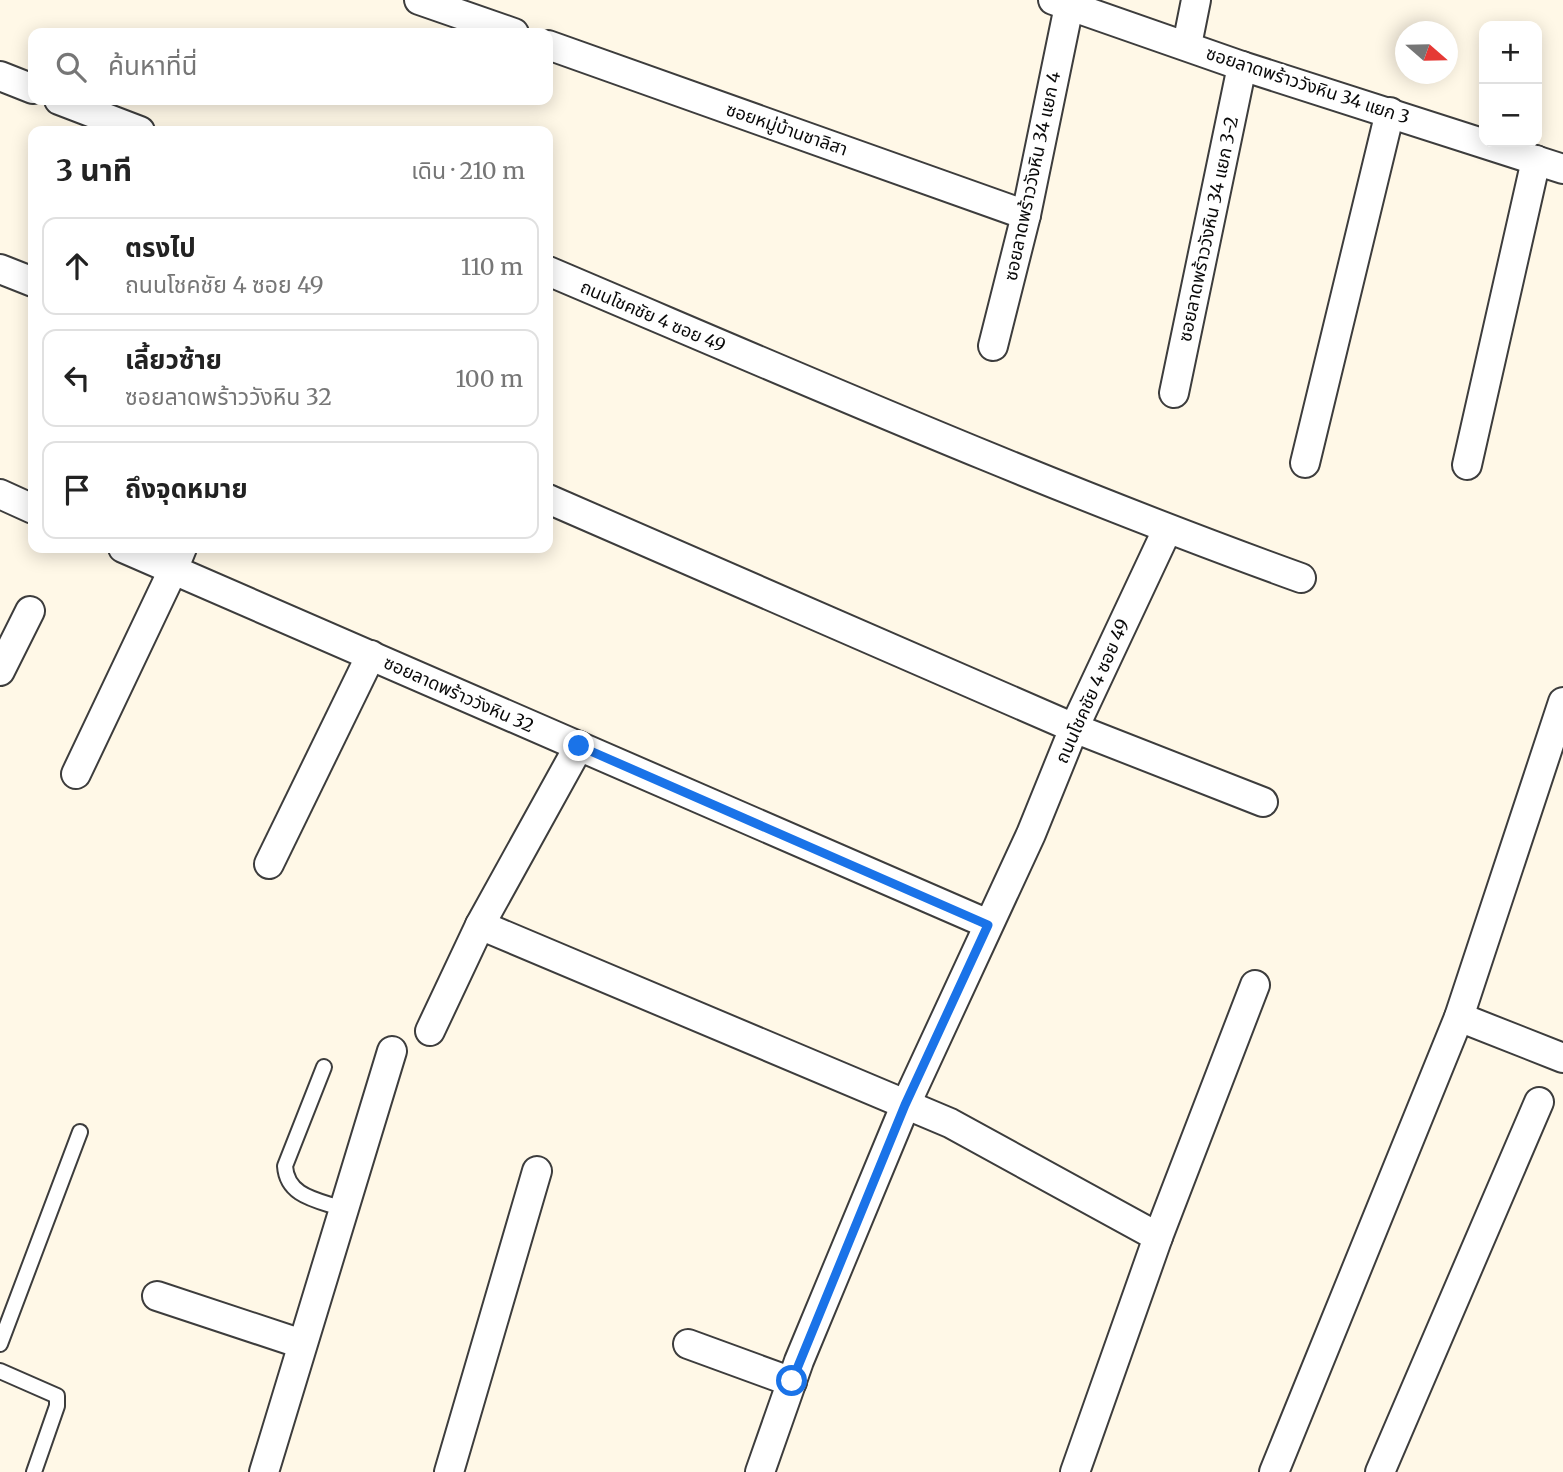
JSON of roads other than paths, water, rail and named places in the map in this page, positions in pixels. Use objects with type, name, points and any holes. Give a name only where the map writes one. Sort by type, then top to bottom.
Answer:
[{"type":"street","points":[[419,0],[500,28]]},
{"type":"street","points":[[1187,46],[1196,0]]},
{"type":"street","name":"ซอยลาดพร้าววังหิน 34 แยก 3","points":[[1061,3],[1242,66],[1563,170]]},
{"type":"street","name":"ซอยลาดพร้าววังหิน 34 แยก 4","points":[[993,346],[1026,215],[1061,3]]},
{"type":"street","name":"ซอยหมู่บ้านชาลิสา","points":[[553,47],[1026,215]]},
{"type":"street","name":"ซอยลาดพร้าววังหิน 34 แยก 3-2","points":[[1174,393],[1242,66]]},
{"type":"street","points":[[0,76],[28,87]]},
{"type":"street","points":[[73,105],[127,126]]},
{"type":"street","points":[[1305,463],[1390,112]]},
{"type":"street","points":[[1467,465],[1536,160]]},
{"type":"street","points":[[0,269],[28,280]]},
{"type":"street","name":"ถนนโชคชัย 4 ซอย 49","points":[[553,273],[1167,530],[1074,728],[1031,834],[905,1105],[792,1381],[760,1472]]},
{"type":"street","points":[[0,494],[28,507]]},
{"type":"street","points":[[553,501],[1074,728],[1263,802]]},
{"type":"street","points":[[1167,530],[1301,578]]},
{"type":"street","name":"ซอยลาดพร้าววังหิน 32","points":[[148,553],[177,559],[371,655],[988,925]]},
{"type":"street","points":[[76,774],[177,559]]},
{"type":"street","points":[[0,671],[30,611]]},
{"type":"street","points":[[269,864],[371,655]]},
{"type":"street","points":[[1274,1472],[1459,1017],[1563,702]]},
{"type":"street","points":[[430,1031],[480,925],[579,746]]},
{"type":"street","points":[[480,925],[950,1123],[1158,1237]]},
{"type":"street","points":[[1075,1472],[1158,1237],[1255,985]]},
{"type":"street","points":[[1459,1017],[1563,1058]]},
{"type":"street","points":[[264,1472],[392,1051]]},
{"type":"street","points":[[1380,1472],[1539,1102]]},
{"type":"street","points":[[449,1472],[537,1171]]},
{"type":"street","points":[[157,1296],[302,1345]]},
{"type":"street","points":[[688,1344],[792,1381]]},
{"type":"lane","points":[[324,1066],[285,1166],[286,1178],[298,1193],[343,1209]]},
{"type":"lane","points":[[0,1344],[80,1132]]},
{"type":"lane","points":[[0,1371],[57,1396],[58,1406],[33,1472]]}]
